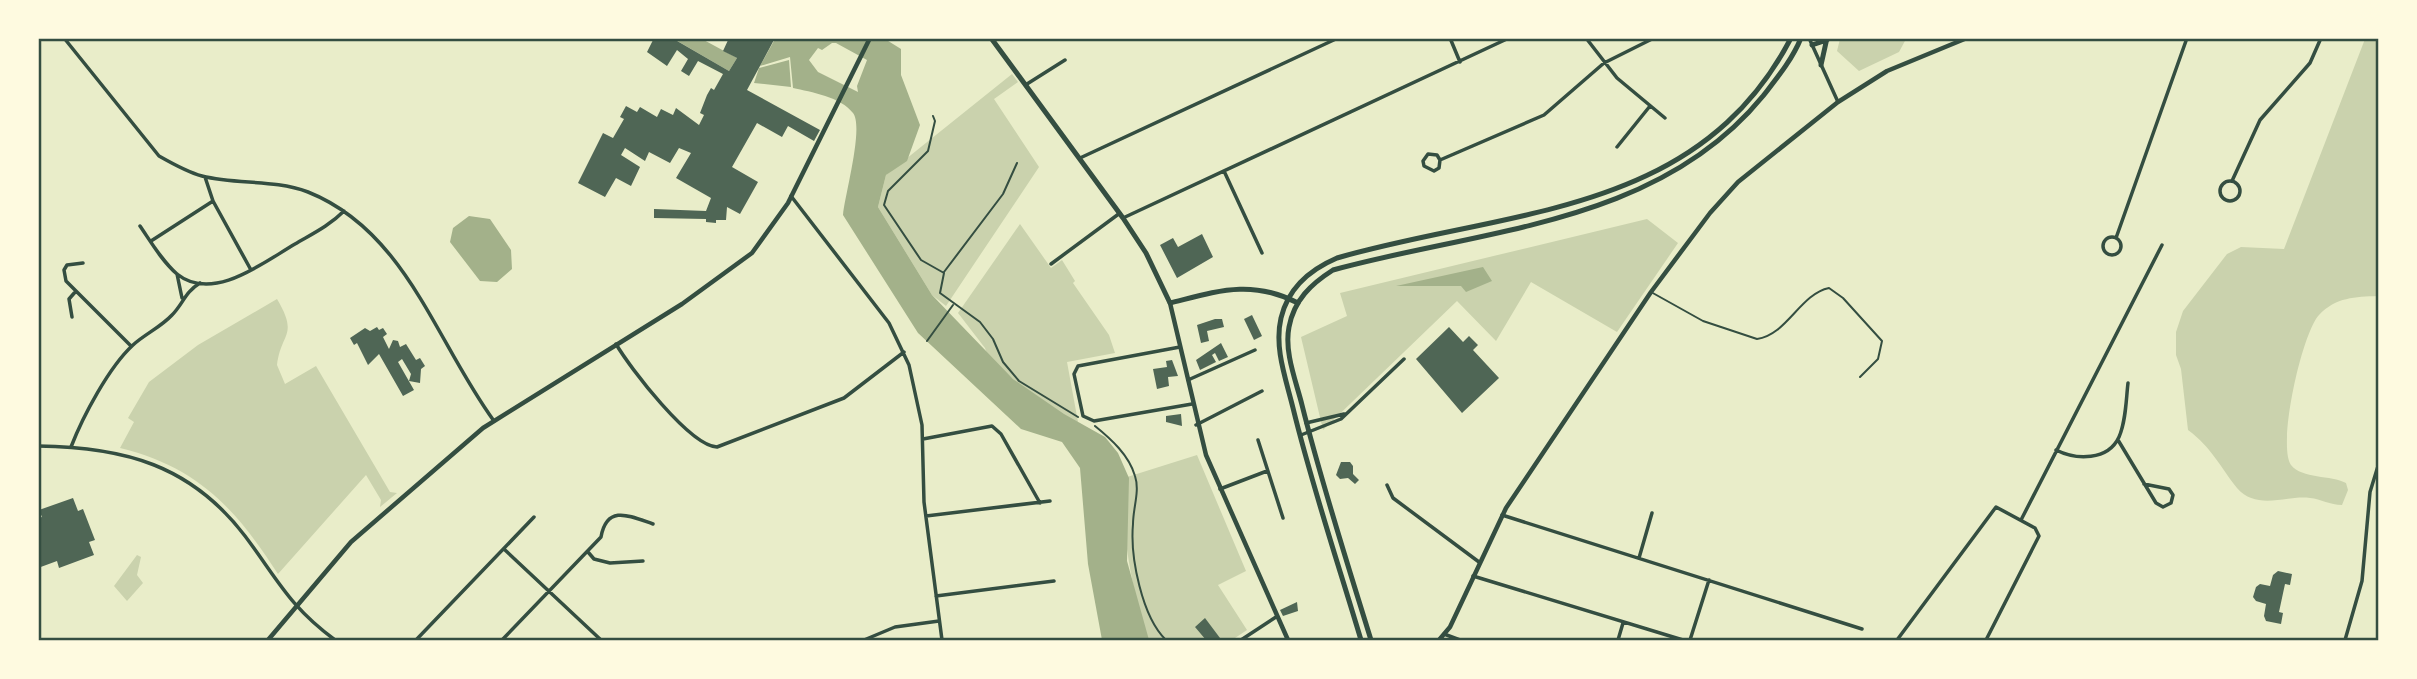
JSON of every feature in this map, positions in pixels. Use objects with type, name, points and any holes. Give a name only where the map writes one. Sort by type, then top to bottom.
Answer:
[{"type":"main road","points":[[268,640],[358,535],[494,421],[692,297],[744,260],[765,238],[791,196],[837,109],[870,38]]},
{"type":"main road","points":[[991,38],[1146,253],[1170,303],[1182,346],[1196,425],[1220,489],[1288,640]]},
{"type":"main road","points":[[999,38],[1000,48]]},
{"type":"main road","points":[[1361,640],[1297,426],[1279,351],[1280,326],[1288,298],[1307,275],[1337,258],[1570,206],[1651,175],[1698,145],[1734,114],[1765,79],[1791,38]]},
{"type":"main road","points":[[1371,640],[1306,423],[1289,349],[1289,324],[1297,303],[1316,281],[1333,270],[1584,211],[1654,184],[1690,162],[1744,117],[1780,75],[1801,38]]},
{"type":"main road","points":[[1438,640],[1444,634],[1502,515],[1651,292],[1710,213],[1738,183],[1838,102],[1887,71],[1967,38]]},
{"type":"main road","points":[[1810,41],[1827,39],[1821,65]]},
{"type":"main road","points":[[1170,303],[1244,287],[1288,298],[1297,303]]},
{"type":"street","points":[[64,38],[151,148],[178,167],[205,177],[257,180],[295,188],[344,211],[372,233],[399,265],[494,421]]},
{"type":"street","points":[[1080,158],[1338,38]]},
{"type":"street","points":[[1450,38],[1460,62]]},
{"type":"street","points":[[1051,264],[1121,216],[1509,38]]},
{"type":"street","points":[[1586,38],[1604,63],[1665,118]]},
{"type":"street","points":[[1440,160],[1544,115],[1604,63],[1654,38]]},
{"type":"street","points":[[2116,237],[2110,237],[2104,243],[2103,250],[2110,256],[2119,254],[2122,248],[2116,237],[2187,38]]},
{"type":"street","points":[[2232,181],[2260,120],[2310,63],[2321,38]]},
{"type":"street","points":[[1810,41],[1838,102]]},
{"type":"street","points":[[1027,85],[1065,61]]},
{"type":"street","points":[[1617,147],[1650,106]]},
{"type":"street","points":[[1428,154],[1434,154],[1440,160],[1439,168],[1434,171],[1424,166],[1424,158],[1428,154]]},
{"type":"street","points":[[1224,171],[1262,253]]},
{"type":"street","points":[[205,177],[213,201],[251,270]]},
{"type":"street","points":[[2232,181],[2239,188],[2239,194],[2235,199],[2226,200],[2220,189],[2226,182],[2232,181]]},
{"type":"street","points":[[791,196],[889,323],[912,374],[923,439],[926,516],[942,640]]},
{"type":"street","points":[[151,241],[213,201]]},
{"type":"street","points":[[177,274],[201,283],[231,279],[331,224],[344,211]]},
{"type":"street","points":[[140,226],[177,274],[182,298]]},
{"type":"street","points":[[2021,520],[2162,245]]},
{"type":"street","points":[[83,263],[67,265],[64,270],[66,281],[131,346]]},
{"type":"street","points":[[71,447],[108,379],[131,346],[174,314],[182,298],[201,283]]},
{"type":"street","points":[[72,317],[69,299],[76,291]]},
{"type":"street","points":[[616,344],[656,399],[704,443],[717,447],[844,398],[904,352]]},
{"type":"street","points":[[1182,346],[1075,369],[1079,402],[1086,420],[1192,404]]},
{"type":"street","points":[[1188,380],[1255,351]]},
{"type":"street","points":[[1300,436],[1341,419],[1404,359]]},
{"type":"street","points":[[2127,383],[2118,440],[2144,484],[2158,505],[2171,503],[2173,495],[2169,489],[2144,484]]},
{"type":"street","points":[[1196,425],[1262,391]]},
{"type":"street","points":[[1306,423],[1344,414]]},
{"type":"street","points":[[923,439],[992,426],[1001,435],[1040,503]]},
{"type":"street","points":[[1258,440],[1283,518]]},
{"type":"street","points":[[2056,450],[2074,457],[2087,458],[2104,451],[2118,440]]},
{"type":"street","points":[[38,446],[71,447],[125,455],[186,478],[233,521],[296,608],[335,640]]},
{"type":"street","points":[[2345,640],[2362,581],[2370,492],[2378,466]]},
{"type":"street","points":[[1220,489],[1267,471]]},
{"type":"street","points":[[1387,485],[1393,498],[1479,562]]},
{"type":"street","points":[[926,516],[1050,501]]},
{"type":"street","points":[[1897,640],[1996,507],[2035,528],[2039,536],[1986,640]]},
{"type":"street","points":[[1638,558],[1652,513]]},
{"type":"street","points":[[502,640],[601,537],[603,523],[611,517],[624,514],[653,524]]},
{"type":"street","points":[[1502,515],[1862,629]]},
{"type":"street","points":[[416,640],[534,517]]},
{"type":"street","points":[[505,550],[601,640]]},
{"type":"street","points":[[588,552],[594,559],[610,563],[643,561]]},
{"type":"street","points":[[1473,576],[1683,640]]},
{"type":"street","points":[[1690,640],[1709,580]]},
{"type":"street","points":[[936,596],[1054,582]]},
{"type":"street","points":[[1241,640],[1276,617]]},
{"type":"street","points":[[864,640],[895,627],[940,621]]},
{"type":"street","points":[[1618,640],[1623,623]]},
{"type":"street","points":[[1444,634],[1460,640]]},
{"type":"street","points":[[589,640],[595,635]]},
{"type":"lane","points":[[1651,292],[1703,321],[1757,339],[1769,335],[1818,292],[1829,288],[1843,298],[1882,341],[1878,359],[1860,377]]},
{"type":"lane","points":[[1297,426],[1306,423]]},
{"type":"path","points":[[933,116],[928,151],[888,191],[884,205],[921,260],[944,273]]},
{"type":"path","points":[[1017,163],[1003,194],[944,273],[940,293],[987,330],[1003,362],[1019,381],[1044,399],[1086,420],[1113,442],[1127,459],[1135,476],[1137,491],[1132,536],[1136,566],[1144,597],[1166,640]]},
{"type":"path","points":[[928,341],[954,304]]},
{"type":"shaded area","points":[[1840,38],[1906,39],[1899,52],[1859,71],[1837,51]]},
{"type":"shaded area","points":[[674,39],[702,39],[737,58],[729,71]]},
{"type":"shaded area","points":[[775,39],[885,39],[901,49],[901,75],[920,125],[907,161],[886,175],[878,207],[932,295],[1013,379],[1064,414],[1105,437],[1118,453],[1129,478],[1127,561],[1149,640],[1102,640],[1088,564],[1080,468],[1062,442],[1021,429],[918,333],[843,215],[855,146],[856,121],[853,113],[833,99],[793,88],[790,57],[760,66]],"holes":[[[836,43],[867,60],[857,86],[858,92],[818,72],[809,60],[818,48],[822,50]]]},
{"type":"shaded area","points":[[2365,39],[2378,39],[2378,296],[2339,301],[2319,315],[2305,343],[2299,365],[2287,436],[2287,454],[2291,465],[2302,473],[2346,483],[2348,490],[2342,505],[2310,498],[2253,499],[2237,488],[2209,450],[2188,430],[2181,369],[2176,355],[2176,332],[2183,311],[2227,254],[2241,247],[2284,249]]},
{"type":"shaded area","points":[[789,60],[791,87],[754,83],[759,68]]},
{"type":"shaded area","points":[[1012,74],[1018,82],[994,99],[1039,167],[946,306],[932,295],[878,207],[886,175]]},
{"type":"shaded area","points":[[469,216],[490,219],[511,250],[512,269],[497,282],[480,281],[450,242],[453,228]]},
{"type":"shaded area","points":[[1647,219],[1678,243],[1617,332],[1531,282],[1496,341],[1457,301],[1323,430],[1301,337],[1347,316],[1340,293]]},
{"type":"shaded area","points":[[1020,224],[1051,268],[1062,260],[1075,281],[1073,283],[1109,335],[1115,353],[1067,362],[1078,422],[1052,413],[988,357],[985,348],[958,313]]},
{"type":"shaded area","points":[[1483,267],[1492,281],[1466,292],[1461,286],[1396,286]]},
{"type":"shaded area","points":[[277,299],[288,327],[277,365],[285,384],[316,366],[390,492],[397,493],[380,507],[381,500],[366,475],[278,574],[247,530],[212,494],[172,467],[120,448],[134,422],[128,418],[149,382],[198,345]]},
{"type":"shaded area","points":[[1197,455],[1246,571],[1218,585],[1247,630],[1232,640],[1146,640],[1127,549],[1128,496],[1124,478]]},
{"type":"shaded area","points":[[137,555],[141,557],[137,575],[143,583],[127,601],[114,586]]},
{"type":"building","points":[[654,38],[672,38],[729,71],[737,58],[723,51],[729,38],[775,38],[747,90],[820,130],[814,141],[788,126],[782,137],[757,123],[732,167],[758,182],[740,214],[727,207],[726,220],[716,220],[716,223],[706,222],[706,219],[654,218],[654,209],[706,211],[711,198],[676,178],[691,153],[679,148],[670,163],[649,152],[645,161],[625,148],[621,155],[640,167],[631,186],[616,178],[605,197],[578,183],[603,133],[613,138],[624,119],[620,117],[626,106],[637,112],[640,107],[657,117],[661,109],[673,115],[676,108],[699,125],[704,115],[700,113],[707,95],[711,88],[714,90],[723,74],[698,61],[689,76],[681,71],[688,59],[677,50],[667,66],[647,52]]},
{"type":"building","points":[[1202,234],[1213,257],[1177,278],[1160,245],[1173,238],[1178,247]]},
{"type":"building","points":[[1252,315],[1262,336],[1254,340],[1244,319]]},
{"type":"building","points":[[1222,319],[1224,327],[1207,331],[1209,341],[1201,343],[1197,325]]},
{"type":"building","points":[[377,327],[379,330],[383,328],[387,334],[383,337],[389,349],[393,340],[398,341],[400,347],[406,344],[416,360],[420,358],[425,366],[421,369],[420,383],[409,381],[411,374],[402,359],[398,362],[414,390],[403,396],[379,354],[368,365],[357,343],[354,345],[350,338],[365,328],[370,331]]},
{"type":"building","points":[[1449,327],[1463,342],[1469,336],[1478,345],[1473,350],[1499,378],[1462,413],[1416,359]]},
{"type":"building","points":[[1221,343],[1228,357],[1219,361],[1215,353],[1212,355],[1216,362],[1200,370],[1196,360]]},
{"type":"building","points":[[1172,360],[1178,376],[1168,377],[1169,386],[1157,389],[1153,369],[1167,367],[1166,361]]},
{"type":"building","points":[[1181,414],[1182,426],[1166,422],[1166,416]]},
{"type":"building","points":[[1341,462],[1350,462],[1353,466],[1353,474],[1359,480],[1355,484],[1348,478],[1340,479],[1336,475]]},
{"type":"building","points":[[73,498],[78,511],[83,509],[95,540],[89,542],[94,555],[59,568],[57,561],[38,568],[38,518],[42,517],[39,510]]},
{"type":"building","points":[[2278,571],[2292,574],[2290,585],[2285,584],[2279,612],[2283,613],[2281,624],[2266,621],[2266,604],[2253,597],[2256,587],[2260,584],[2270,586],[2273,575]]},
{"type":"building","points":[[1297,602],[1298,611],[1283,616],[1280,610]]},
{"type":"building","points":[[1205,618],[1220,638],[1206,640],[1195,627]]}]
